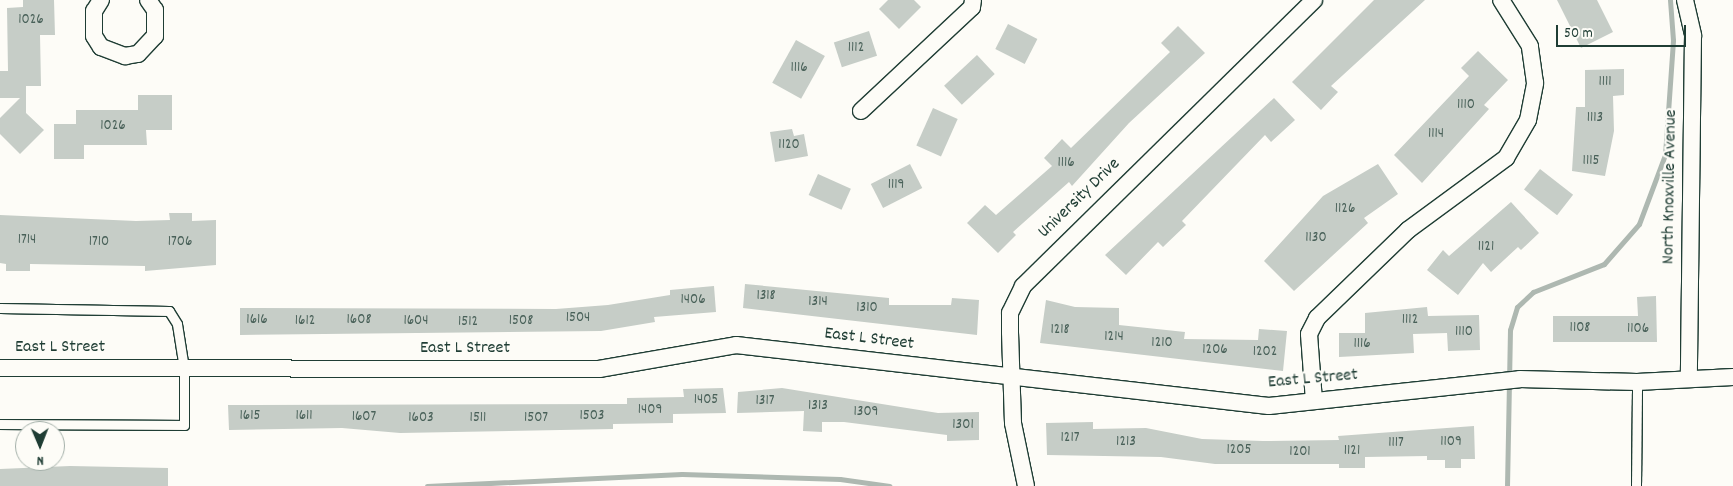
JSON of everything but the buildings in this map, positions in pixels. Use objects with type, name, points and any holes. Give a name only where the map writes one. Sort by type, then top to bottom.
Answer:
[{"type":"street","points":[[101,0],[94,11],[94,36],[101,47],[125,56],[138,54],[156,36],[155,10],[148,0]]},
{"type":"street","points":[[861,111],[972,7],[973,0]]},
{"type":"street","name":"University Drive","points":[[1026,486],[1013,423],[1011,376],[1010,313],[1022,286],[1314,0]]},
{"type":"street","points":[[1314,402],[1309,334],[1317,318],[1408,230],[1506,158],[1528,120],[1535,83],[1530,46],[1501,0]]},
{"type":"street","name":"North Knoxville Avenue","points":[[1685,0],[1693,36],[1689,376]]},
{"type":"street","name":"East L Street","points":[[0,368],[598,369],[736,345],[1270,406],[1520,379],[1637,382],[1689,376],[1733,377]]},
{"type":"lane","points":[[0,308],[169,311],[177,324],[184,368],[184,425],[0,424]]},
{"type":"lane","points":[[1636,486],[1637,382]]},
{"type":"waterway","points":[[1507,486],[1510,330],[1517,307],[1533,292],[1604,264],[1639,224],[1665,155],[1673,40],[1670,0]]},
{"type":"waterway","points":[[427,486],[682,474],[840,479],[890,486]]}]
